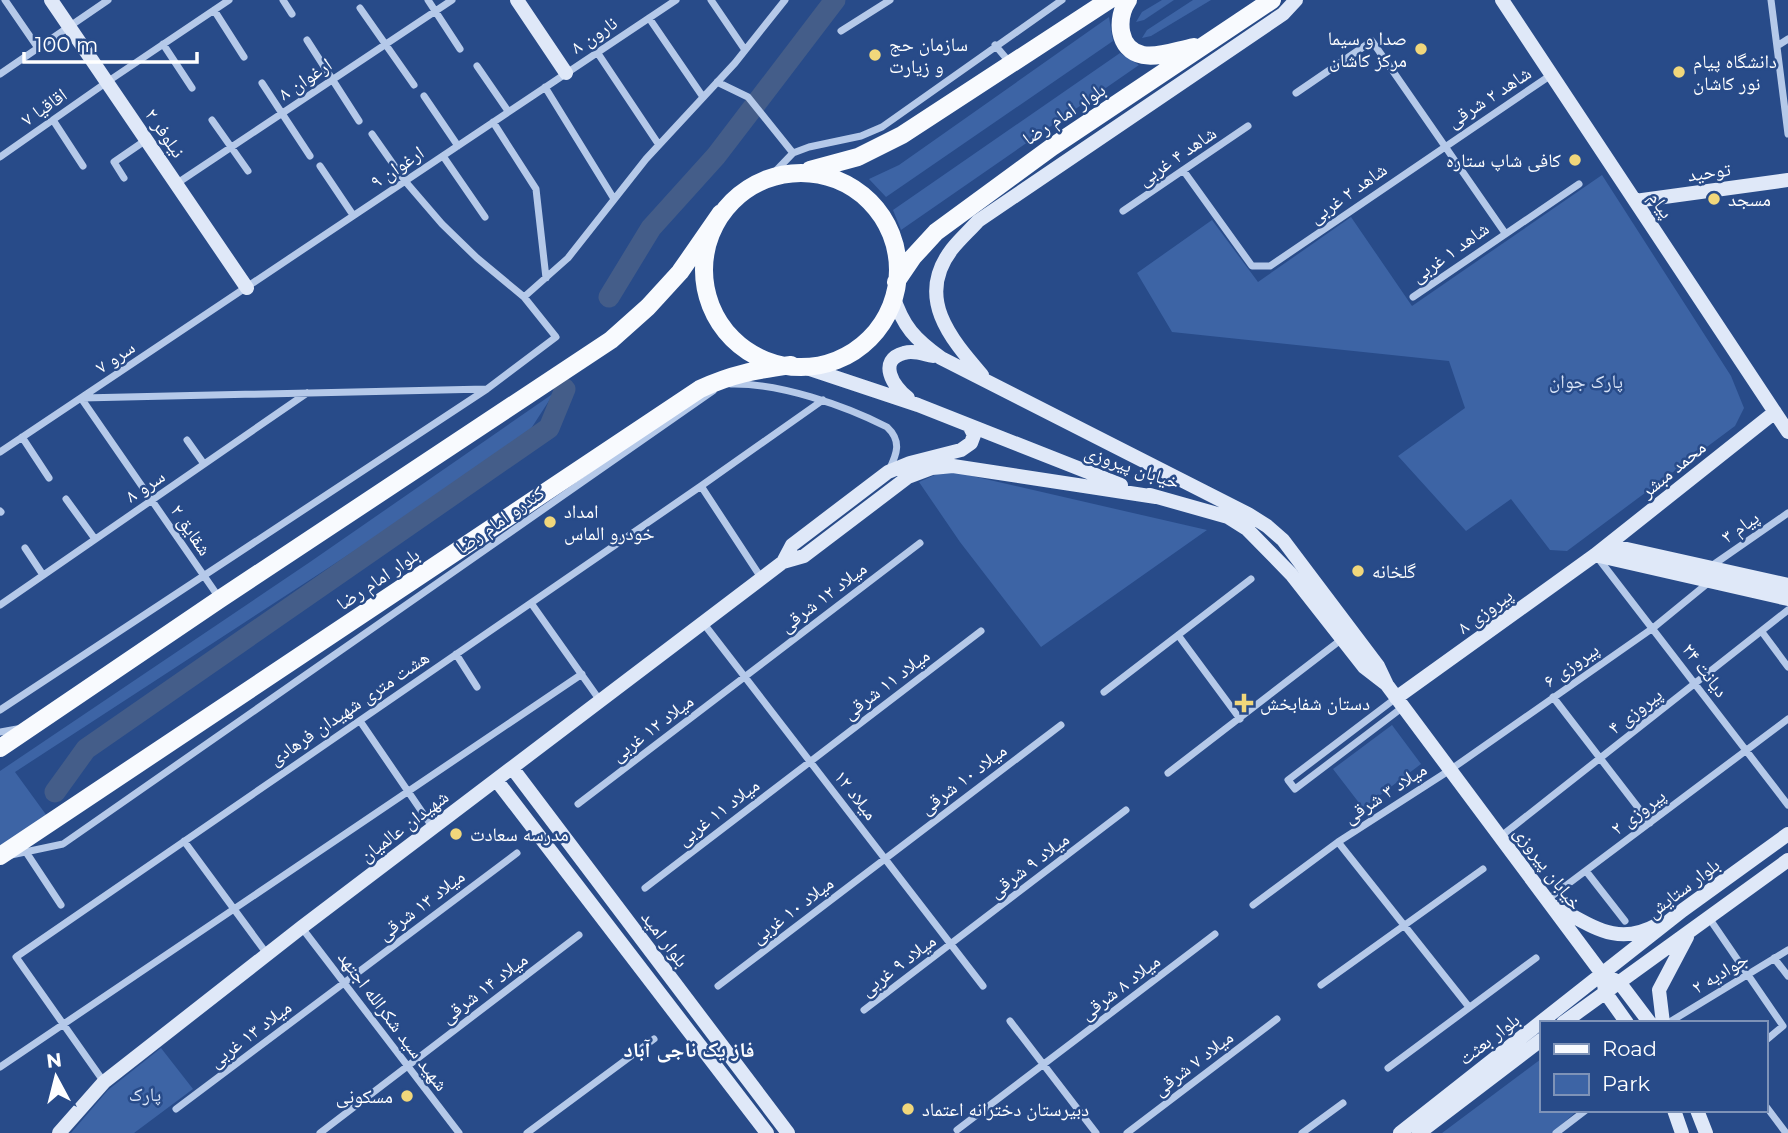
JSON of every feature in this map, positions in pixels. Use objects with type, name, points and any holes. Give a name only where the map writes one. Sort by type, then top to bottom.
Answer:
[{"type":"main road","name":"نیلوفر ۲","points":[[51,0],[247,288]]},
{"type":"main road","points":[[517,0],[566,73]]},
{"type":"main road","points":[[0,748],[611,340],[648,307],[680,272],[722,213],[750,187],[768,179],[838,164],[882,146],[1012,65],[1109,0]]},
{"type":"main road","points":[[1128,0],[1121,13],[1121,32],[1127,44],[1136,52],[1149,55],[1205,44]]},
{"type":"main road","name":"بلوار امام رضا","points":[[895,288],[913,257],[936,232],[1052,147],[1272,0]]},
{"type":"main road","points":[[987,381],[952,341],[937,305],[937,285],[943,264],[951,250],[978,221],[1283,14],[1296,0]]},
{"type":"main road","name":"پیام","points":[[1502,0],[1788,432]]},
{"type":"main road","points":[[1029,186],[1052,147]]},
{"type":"main road","points":[[722,213],[708,240],[703,270],[708,300],[721,327],[743,349],[769,363],[799,367],[837,360],[854,352],[869,340],[886,316],[895,288],[898,270],[890,232],[881,215],[868,200],[852,188],[834,179],[796,173]]},
{"type":"main road","name":"توحید","points":[[1635,201],[1788,180]]},
{"type":"main road","name":"خیابان پیروزی","points":[[895,288],[905,326],[919,342],[941,358],[1267,526],[1283,540],[1346,622],[1378,666],[1387,685],[1603,975]]},
{"type":"main road","points":[[918,405],[897,391],[892,384],[891,366],[898,355],[905,353],[914,352],[941,358]]},
{"type":"main road","name":"بلوار امام رضا","points":[[0,857],[522,516],[700,389],[727,376],[749,371],[799,367]]},
{"type":"main road","name":"خیابان پیروزی","points":[[799,367],[918,405],[1156,497],[1228,517],[1247,529],[1291,574],[1370,674],[1387,685]]},
{"type":"main road","name":"محمد مبشر","points":[[1595,555],[1775,412]]},
{"type":"main road","points":[[783,562],[792,545],[888,472],[910,463],[961,450],[973,440],[974,432],[970,427]]},
{"type":"main road","points":[[783,562],[804,556],[908,477],[932,468],[953,466],[1156,497]]},
{"type":"main road","points":[[1609,545],[1709,567],[1788,599]]},
{"type":"main road","points":[[1595,555],[1708,583],[1788,585]]},
{"type":"main road","name":"پیروزی ۸","points":[[1400,702],[1595,555]]},
{"type":"main road","name":"شهیدان عالمیان","points":[[59,1133],[104,1082],[302,927],[783,562]]},
{"type":"main road","name":"بلوار امید","points":[[513,769],[781,1131]]},
{"type":"main road","name":"بلوار امید","points":[[497,780],[767,1133]]},
{"type":"main road","name":"بلوار ستایش","points":[[1603,975],[1683,910],[1788,834]]},
{"type":"main road","points":[[1759,855],[1772,872]]},
{"type":"main road","name":"بلوار ستایش","points":[[1619,982],[1788,860]]},
{"type":"main road","points":[[1550,902],[1616,935],[1646,931],[1683,910]]},
{"type":"main road","points":[[1666,1021],[1659,990],[1689,933]]},
{"type":"main road","points":[[1603,975],[1619,982],[1648,1021]]},
{"type":"main road","points":[[1603,975],[1605,992],[1626,1021]]},
{"type":"main road","name":"بلوار بعثت","points":[[1544,1021],[1603,975]]},
{"type":"main road","points":[[1566,1021],[1619,982]]},
{"type":"main road","name":"بلوار بعثت","points":[[1399,1133],[1540,1024]]},
{"type":"main road","name":"بلوار بعثت","points":[[1419,1133],[1540,1041]]},
{"type":"main road","points":[[1675,1112],[1681,1132]]},
{"type":"main road","points":[[1698,1112],[1706,1133]]},
{"type":"street","points":[[5,0],[38,48]]},
{"type":"street","points":[[0,74],[108,0]]},
{"type":"street","name":"اقاقیا ۷","points":[[0,157],[229,0]]},
{"type":"street","points":[[282,0],[292,14]]},
{"type":"street","points":[[428,0],[460,49]]},
{"type":"street","name":"ارغوان ۸","points":[[176,184],[452,0]]},
{"type":"street","name":"نارون ۸","points":[[566,73],[676,0]]},
{"type":"street","points":[[711,0],[745,50]]},
{"type":"street","points":[[524,297],[568,258],[659,145],[745,50],[785,0]]},
{"type":"street","points":[[841,32],[890,0]]},
{"type":"street","points":[[768,179],[793,153],[861,136],[882,127],[1062,0]]},
{"type":"street","points":[[1771,0],[1788,134]]},
{"type":"street","points":[[360,8],[414,85]]},
{"type":"street","points":[[214,10],[243,57]]},
{"type":"street","points":[[649,18],[703,97]]},
{"type":"street","points":[[1777,46],[1788,39]]},
{"type":"street","points":[[307,40],[359,121]]},
{"type":"street","points":[[1296,93],[1372,41],[1505,233]]},
{"type":"street","points":[[163,44],[192,88]]},
{"type":"street","points":[[995,45],[1012,65]]},
{"type":"street","points":[[597,52],[659,145]]},
{"type":"street","points":[[477,66],[508,111]]},
{"type":"street","name":"ارغوان ۹","points":[[247,288],[566,73]]},
{"type":"street","name":"شاهد ۲ شرقی","points":[[1444,146],[1552,75]]},
{"type":"street","points":[[717,82],[748,97],[793,153]]},
{"type":"street","points":[[262,83],[310,156]]},
{"type":"street","points":[[545,87],[614,199]]},
{"type":"street","points":[[424,96],[458,146]]},
{"type":"street","points":[[53,120],[83,166]]},
{"type":"street","points":[[212,120],[248,171]]},
{"type":"street","points":[[493,122],[536,189],[546,278]]},
{"type":"street","name":"شاهد ۴ غربی","points":[[1123,211],[1248,126]]},
{"type":"street","points":[[0,710],[487,389],[556,337],[524,297],[477,258],[442,224],[405,181],[372,134]]},
{"type":"street","points":[[124,178],[114,162],[146,140]]},
{"type":"street","name":"شاهد ۲ غربی","points":[[1183,170],[1252,266],[1270,266],[1444,146]]},
{"type":"street","points":[[443,156],[485,217]]},
{"type":"street","points":[[320,166],[353,215]]},
{"type":"street","name":"شاهد ۱ غربی","points":[[1413,297],[1579,184]]},
{"type":"street","name":"سرو ۷","points":[[0,452],[247,288]]},
{"type":"street","name":"کندرو امام رضا","points":[[0,857],[63,844],[522,516],[716,389],[729,384],[740,384],[823,400],[868,417],[893,432],[897,453],[888,472]]},
{"type":"street","points":[[81,398],[487,389]]},
{"type":"street","name":"سرو ۸","points":[[0,605],[308,393]]},
{"type":"street","name":"شقایق ۲","points":[[81,398],[220,599]]},
{"type":"street","name":"هشت متری شهیدان فرهادی","points":[[63,1024],[16,957],[823,400]]},
{"type":"street","points":[[22,437],[49,478]]},
{"type":"street","points":[[187,440],[204,464]]},
{"type":"street","points":[[701,486],[762,579]]},
{"type":"street","points":[[66,499],[95,539]]},
{"type":"street","name":"پیام ۳","points":[[1709,567],[1788,513]]},
{"type":"street","name":"میلاد ۱۲ شرقی","points":[[745,677],[920,543]]},
{"type":"street","points":[[25,548],[43,575]]},
{"type":"street","name":"دیانت ۲۴","points":[[1595,555],[1788,805]]},
{"type":"street","points":[[1104,691],[1251,579]]},
{"type":"street","name":"پیروزی ۶","points":[[1450,770],[1653,628],[1708,583]]},
{"type":"street","points":[[531,603],[601,702]]},
{"type":"street","name":"پیروزی ۴","points":[[1500,837],[1788,610]]},
{"type":"street","name":"میلاد ۱۲","points":[[704,624],[983,986]]},
{"type":"street","name":"میلاد ۱۱ شرقی","points":[[810,761],[981,631]]},
{"type":"street","points":[[1762,632],[1788,667]]},
{"type":"street","points":[[1178,635],[1240,719]]},
{"type":"street","points":[[1168,773],[1342,639]]},
{"type":"street","points":[[456,654],[477,687]]},
{"type":"street","points":[[0,1067],[582,674]]},
{"type":"street","name":"میلاد ۱۲ غربی","points":[[578,804],[745,677]]},
{"type":"street","points":[[1553,697],[1650,822]]},
{"type":"street","points":[[1400,702],[1295,789],[1288,780],[1400,702]]},
{"type":"street","name":"پیروزی ۲","points":[[1550,902],[1586,871],[1788,719]]},
{"type":"street","points":[[360,721],[433,828]]},
{"type":"street","name":"میلاد ۱۰ شرقی","points":[[885,859],[1061,725]]},
{"type":"street","points":[[0,732],[32,727]]},
{"type":"street","name":"میلاد ۱۱ غربی","points":[[645,888],[810,761]]},
{"type":"street","name":"میلاد ۳ شرقی","points":[[1253,905],[1338,842],[1450,770]]},
{"type":"street","name":"میلاد ۹ شرقی","points":[[951,944],[1126,810]]},
{"type":"street","points":[[184,841],[267,954]]},
{"type":"street","points":[[1338,842],[1469,1007]]},
{"type":"street","points":[[26,852],[61,905]]},
{"type":"street","name":"میلاد ۱۳ شرقی","points":[[344,983],[517,853]]},
{"type":"street","name":"میلاد ۱۰ غربی","points":[[718,986],[885,859]]},
{"type":"street","points":[[1321,985],[1483,869]]},
{"type":"street","points":[[1586,871],[1625,921]]},
{"type":"street","points":[[1709,918],[1783,1026],[1767,1039]]},
{"type":"street","name":"شهید سید شکرالله اجتهد","points":[[302,927],[459,1133]]},
{"type":"street","name":"میلاد ۸ شرقی","points":[[957,1130],[1215,934]]},
{"type":"street","name":"میلاد ۱۴ شرقی","points":[[320,1133],[579,935]]},
{"type":"street","name":"میلاد ۹ غربی","points":[[864,1010],[951,944]]},
{"type":"street","name":"جوادیه ۲","points":[[1669,1021],[1788,950]]},
{"type":"street","points":[[1388,1068],[1536,958]]},
{"type":"street","points":[[1774,958],[1788,976]]},
{"type":"street","name":"میلاد ۱۳ غربی","points":[[176,1109],[344,983]]},
{"type":"street","name":"میلاد ۷ شرقی","points":[[1127,1133],[1277,1019]]},
{"type":"street","points":[[1010,1021],[1096,1133]]},
{"type":"street","points":[[63,1024],[104,1082]]},
{"type":"street","points":[[527,1133],[654,1039]]},
{"type":"street","points":[[1302,1133],[1343,1102]]},
{"type":"street","points":[[1767,1108],[1786,1133]]},
{"type":"street","points":[[1556,1133],[1583,1112]]},
{"type":"green space","points":[[1162,0],[1174,0],[1144,20],[1136,22],[1142,12]]},
{"type":"green space","points":[[1193,0],[1211,0],[1151,36],[1142,38],[1147,30]]},
{"type":"green space","points":[[1109,17],[1113,41],[886,197],[869,179],[899,165]]},
{"type":"green space","points":[[1120,53],[1139,65],[901,230],[893,210]]},
{"type":"green space","name":"پارک جوان","points":[[1602,175],[1731,376],[1744,408],[1735,426],[1567,551],[1550,550],[1511,499],[1466,531],[1398,456],[1465,408],[1449,361],[1172,332],[1137,273],[1212,220],[1258,282],[1351,217],[1412,306]]},
{"type":"green space","points":[[554,393],[523,441],[15,772],[47,816],[0,847],[0,771]]},
{"type":"green space","points":[[946,470],[1207,530],[1041,647],[960,542],[919,482]]},
{"type":"green space","points":[[1392,725],[1421,764],[1363,808],[1333,769]]},
{"type":"green space","name":"پارک","points":[[161,1048],[193,1089],[134,1133],[71,1133],[108,1090]]},
{"type":"green space","points":[[1540,1060],[1540,1112],[1576,1112],[1552,1133],[1442,1133]]},
{"type":"waterway","points":[[609,297],[651,228],[716,156],[835,0]]},
{"type":"waterway","points":[[55,792],[86,749],[549,428],[565,389]]},
{"type":"place","name":"صدا و سیما مرکز کاشان","points":[[1421,49]]},
{"type":"place","name":"سازمان حج و زیارت","points":[[875,55]]},
{"type":"place","name":"دانشگاه پیام نور کاشان","points":[[1679,72]]},
{"type":"place","name":"کافی شاپ ستاره","points":[[1575,160]]},
{"type":"place","name":"مسجد","points":[[1714,199]]},
{"type":"place","name":"امداد خودرو الماس","points":[[550,522]]},
{"type":"place","name":"گلخانه","points":[[1358,571]]},
{"type":"place","name":"دستان شفابخش","points":[[1244,703]]},
{"type":"place","name":"مدرسه سعادت","points":[[456,834]]},
{"type":"place","name":"مسکونی","points":[[407,1096]]},
{"type":"place","name":"دبیرستان دخترانه اعتماد","points":[[908,1109]]},
{"type":"district","name":"فاز یک ناجی آباد","points":[[689,1049]]}]
